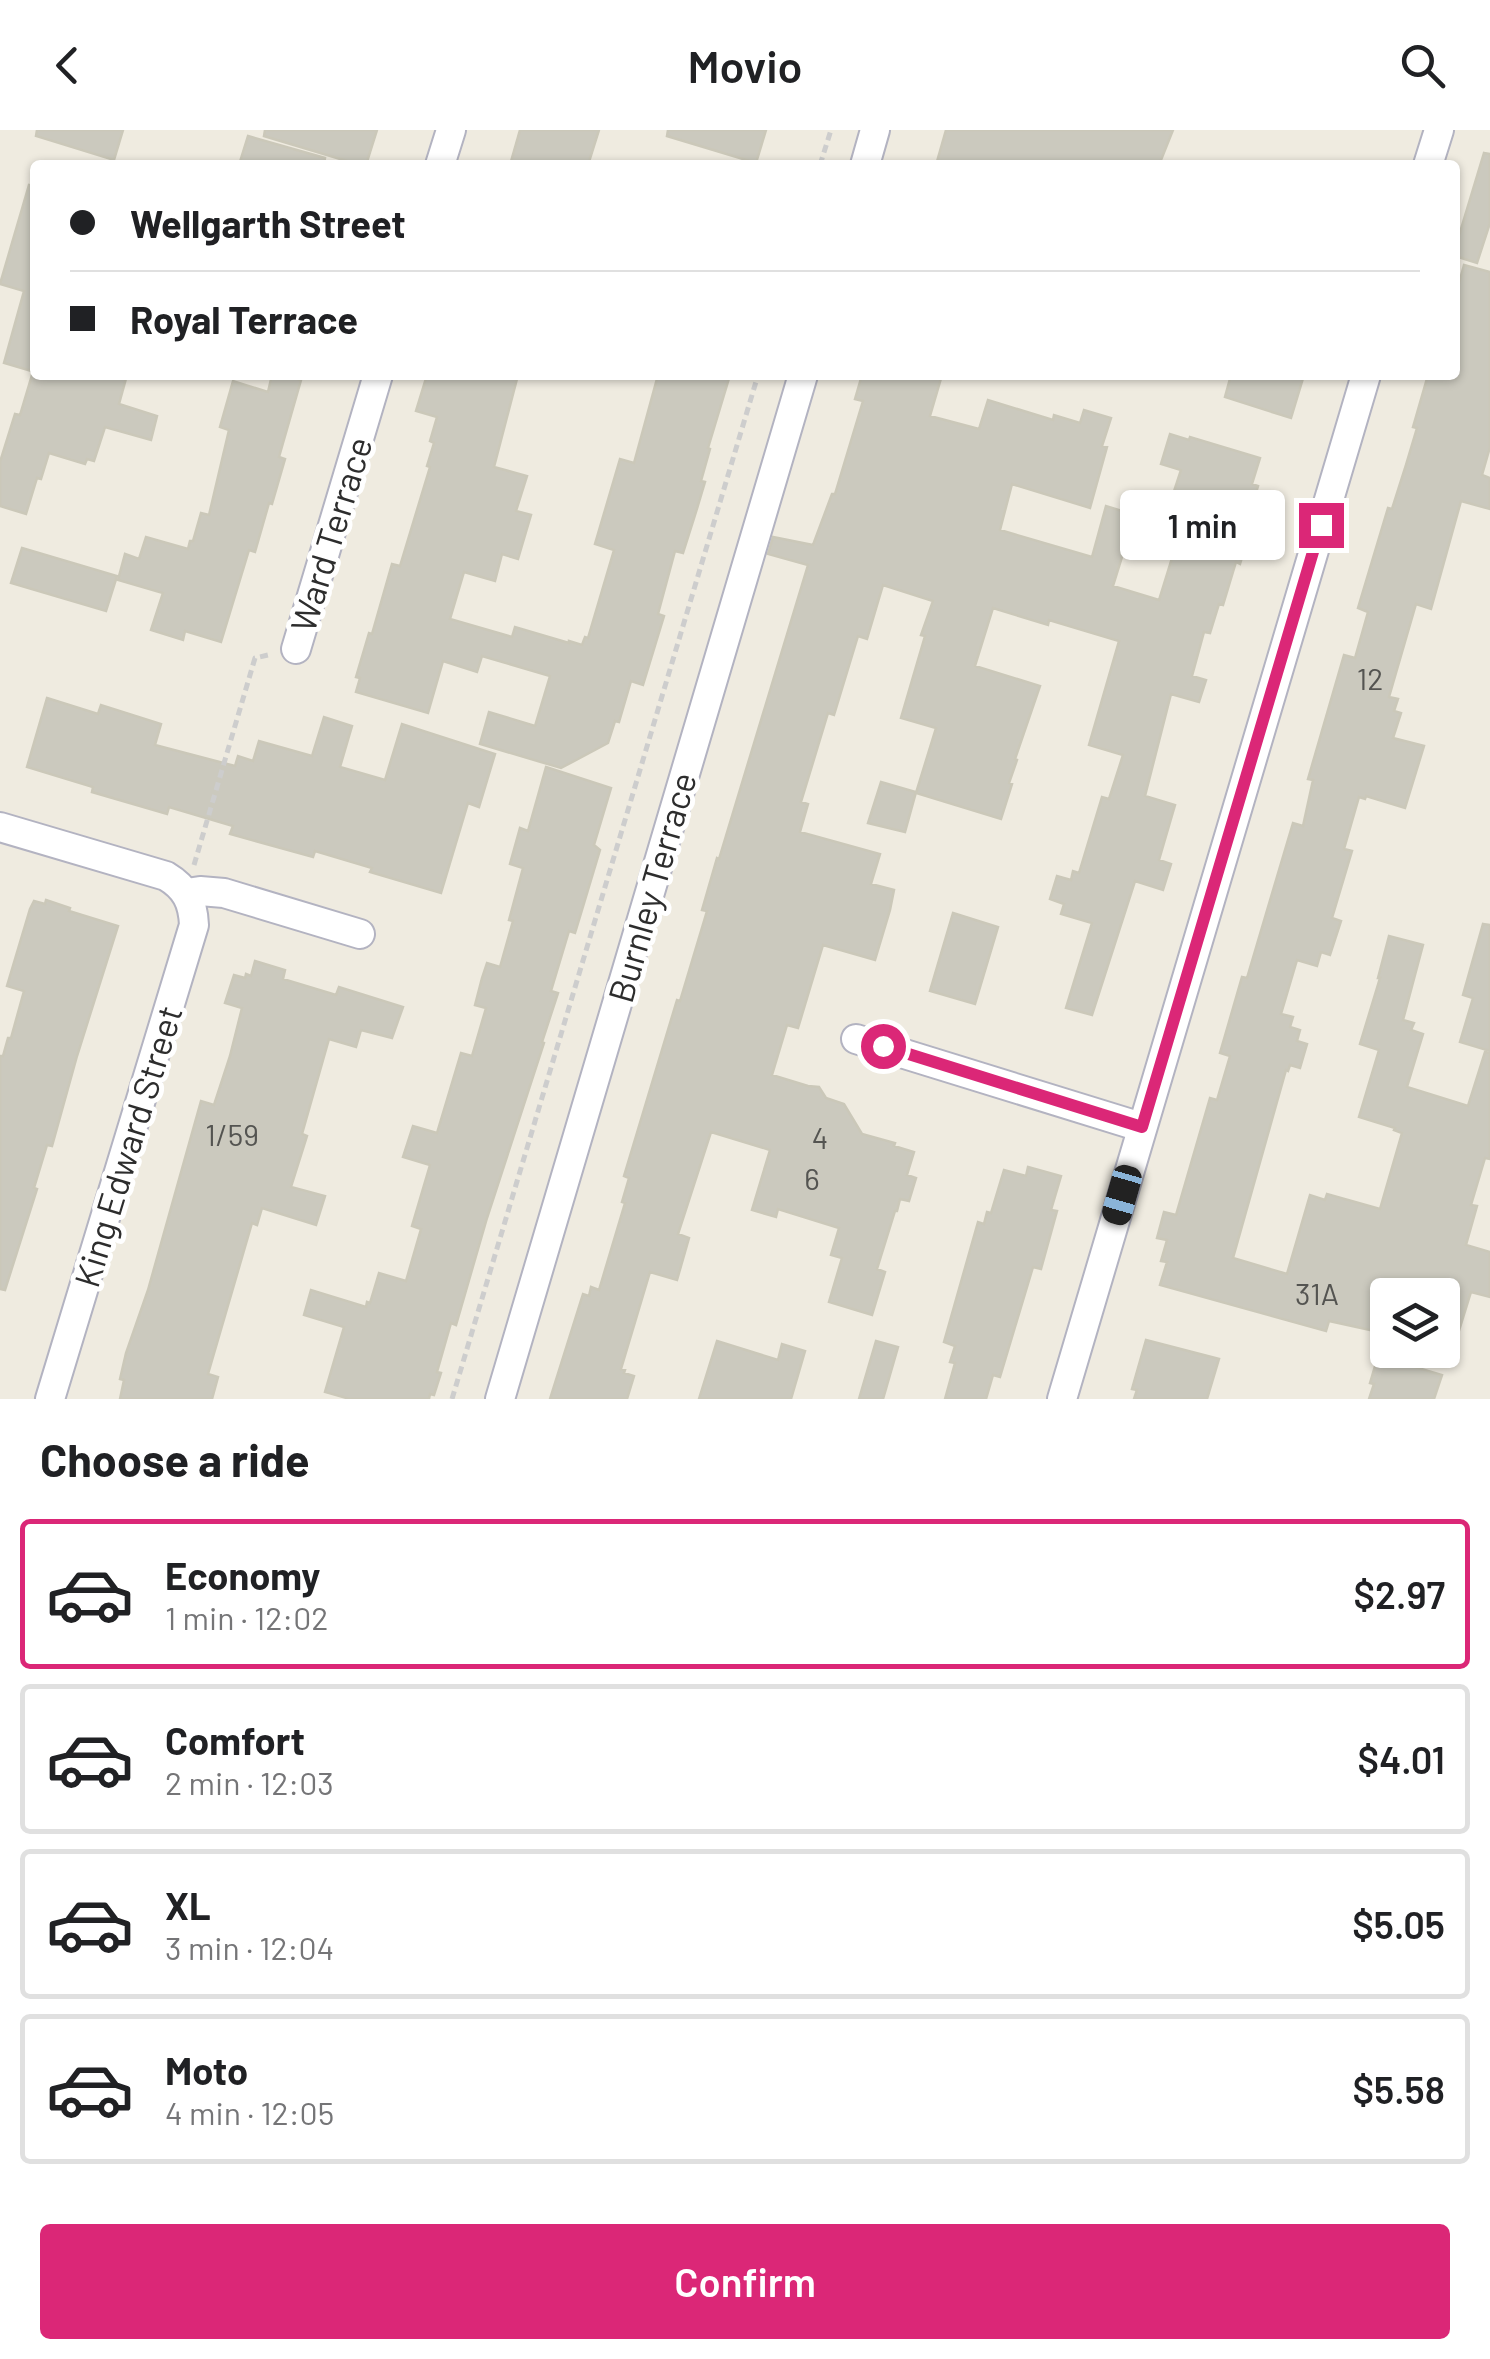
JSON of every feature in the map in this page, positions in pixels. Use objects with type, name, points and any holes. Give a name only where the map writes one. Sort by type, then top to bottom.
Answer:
[{"type":"street","points":[[442,160],[451,130]]},
{"type":"street","points":[[866,160],[875,130]]},
{"type":"street","points":[[1429,160],[1438,130]]},
{"type":"street","name":"Ward Terrace","points":[[296,649],[377,380]]},
{"type":"street","name":"Burnley Terrace","points":[[500,1399],[801,380]]},
{"type":"street","points":[[1062,1399],[1365,380]]},
{"type":"street","points":[[0,827],[166,876],[187,893],[200,890],[224,894],[360,934]]},
{"type":"street","name":"King Edward Street","points":[[50,1399],[194,925],[187,893]]},
{"type":"street","points":[[856,1039],[1142,1127]]},
{"type":"path","points":[[822,160],[831,130]]},
{"type":"path","points":[[452,1399],[757,380]]},
{"type":"path","name":"Ward Terrace","points":[[187,893],[255,658],[296,649]]},
{"type":"building","points":[[37,130],[123,130],[114,160],[36,136]]},
{"type":"building","points":[[265,130],[377,130],[368,160],[343,160],[264,136]]},
{"type":"building","points":[[520,130],[599,130],[590,160],[511,160]]},
{"type":"building","points":[[668,130],[766,130],[757,160],[667,136]]},
{"type":"building","points":[[946,130],[1173,130],[1161,160],[937,160]]},
{"type":"building","points":[[248,136],[325,158],[325,160],[241,160]]},
{"type":"building","points":[[1484,153],[1490,154],[1490,223],[1477,263],[1460,258],[1460,232]]},
{"type":"building","points":[[30,185],[30,371],[4,363],[24,291],[0,284]]},
{"type":"building","points":[[1464,265],[1490,272],[1490,447],[1482,475],[1490,478],[1490,509],[1461,501],[1431,609],[1416,604],[1389,697],[1398,699],[1394,711],[1401,713],[1393,738],[1424,746],[1405,808],[1359,797],[1344,849],[1352,851],[1332,918],[1341,921],[1330,955],[1321,952],[1317,966],[1297,960],[1281,1014],[1293,1017],[1290,1027],[1300,1030],[1297,1041],[1307,1044],[1300,1068],[1290,1065],[1286,1070],[1233,1258],[1287,1274],[1310,1195],[1325,1200],[1327,1194],[1380,1209],[1402,1133],[1359,1117],[1379,1050],[1360,1044],[1389,936],[1423,945],[1403,1020],[1414,1023],[1411,1030],[1423,1034],[1407,1087],[1468,1106],[1485,1052],[1490,1053],[1490,1159],[1485,1158],[1471,1205],[1477,1206],[1466,1245],[1490,1252],[1490,1297],[1471,1292],[1460,1327],[1460,1278],[1370,1278],[1370,1330],[1329,1321],[1326,1331],[1160,1285],[1167,1262],[1161,1261],[1167,1240],[1157,1238],[1164,1212],[1176,1215],[1210,1098],[1217,1100],[1230,1056],[1220,1053],[1242,977],[1247,978],[1293,823],[1303,826],[1313,780],[1308,779],[1344,655],[1355,658],[1368,612],[1358,608],[1388,508],[1392,509],[1406,465],[1427,380],[1460,380],[1460,280]]},
{"type":"building","points":[[30,380],[126,380],[119,404],[157,416],[151,440],[105,427],[94,461],[87,459],[85,464],[49,453],[26,514],[0,506],[0,462],[15,414],[20,415]]},
{"type":"building","points":[[271,380],[301,380],[279,457],[285,459],[272,504],[269,503],[255,552],[249,550],[221,642],[185,631],[183,640],[151,630],[163,593],[118,580],[125,554],[139,559],[146,537],[188,549],[201,513],[209,515],[229,430],[220,427],[233,381],[268,392]]},
{"type":"building","points":[[425,380],[517,380],[494,467],[527,476],[516,511],[531,515],[518,559],[502,554],[495,581],[464,572],[450,619],[512,637],[515,627],[582,645],[588,638],[614,550],[595,544],[620,459],[634,463],[657,380],[728,380],[708,448],[701,481],[705,482],[696,512],[683,553],[675,551],[658,614],[664,616],[643,685],[631,681],[619,722],[615,721],[608,743],[561,768],[480,744],[489,712],[535,726],[550,676],[482,656],[477,672],[443,661],[428,713],[356,692],[360,678],[356,677],[369,633],[372,634],[392,564],[400,566],[430,467],[427,466],[434,443],[430,441],[437,417],[416,411]]},
{"type":"building","points":[[861,380],[941,380],[930,416],[979,429],[988,400],[1053,420],[1054,415],[1080,423],[1084,410],[1111,418],[1090,508],[1012,484],[1000,530],[1092,557],[1106,506],[1135,515],[1113,586],[1159,600],[1176,545],[1158,540],[1181,470],[1161,464],[1170,434],[1260,458],[1252,484],[1258,486],[1248,520],[1253,521],[1240,564],[1236,562],[1210,633],[1204,632],[1192,676],[1206,680],[1199,702],[1171,694],[1145,796],[1175,805],[1159,860],[1171,864],[1163,890],[1135,881],[1092,1015],[1066,1008],[1092,923],[1061,914],[1064,904],[1050,899],[1057,876],[1071,880],[1073,871],[1079,873],[1102,797],[1109,799],[1123,755],[1089,745],[1119,641],[993,608],[975,666],[1040,686],[1015,759],[1001,819],[916,793],[936,728],[901,718],[933,601],[883,585],[867,639],[858,636],[834,715],[828,713],[801,802],[808,804],[800,832],[880,854],[871,884],[894,890],[890,910],[875,960],[823,945],[798,1028],[787,1025],[772,1075],[819,1087],[826,1098],[844,1104],[862,1134],[914,1152],[907,1175],[916,1178],[909,1201],[900,1199],[895,1211],[877,1269],[885,1272],[872,1315],[829,1302],[842,1258],[831,1255],[839,1228],[778,1209],[776,1217],[752,1210],[770,1150],[711,1132],[678,1234],[689,1238],[677,1280],[650,1272],[621,1369],[634,1376],[627,1399],[550,1399],[583,1294],[589,1296],[591,1287],[599,1290],[625,1203],[622,1202],[629,1178],[624,1176],[677,1000],[680,1001],[707,911],[702,910],[717,858],[808,565],[768,554],[773,537],[813,545],[835,494],[863,401],[855,399]]},
{"type":"building","points":[[1230,380],[1302,380],[1291,418],[1225,397]]},
{"type":"building","points":[[22,548],[117,576],[106,611],[11,583]]},
{"type":"building","points":[[47,698],[98,714],[101,705],[161,724],[155,745],[235,766],[238,756],[253,761],[259,741],[312,756],[324,717],[352,726],[340,767],[385,780],[402,724],[495,754],[479,807],[468,803],[441,893],[315,851],[313,857],[230,834],[233,826],[169,807],[167,814],[92,792],[93,787],[27,767]]},
{"type":"building","points":[[546,767],[611,788],[594,845],[600,850],[575,933],[569,931],[551,991],[558,993],[544,1043],[456,1325],[451,1323],[434,1395],[430,1394],[429,1399],[350,1399],[325,1392],[344,1327],[304,1315],[311,1290],[366,1307],[379,1273],[406,1281],[421,1229],[412,1226],[430,1165],[403,1157],[413,1126],[437,1133],[461,1053],[472,1056],[486,1008],[475,1005],[482,978],[487,963],[500,967],[513,921],[509,920],[523,868],[510,864],[520,828],[528,831]]},
{"type":"building","points":[[881,782],[916,792],[905,832],[868,823]]},
{"type":"building","points":[[46,900],[118,926],[5,1290],[0,1289],[0,1056],[11,1038],[24,991],[7,986],[30,909],[34,901],[45,904]]},
{"type":"building","points":[[953,913],[998,927],[975,1004],[930,991]]},
{"type":"building","points":[[1483,924],[1490,925],[1490,1051],[1460,1042],[1473,998],[1463,995]]},
{"type":"building","points":[[255,961],[285,970],[283,979],[336,995],[339,987],[403,1007],[392,1038],[361,1030],[356,1047],[329,1039],[291,1187],[325,1196],[316,1225],[262,1208],[257,1225],[252,1223],[208,1374],[218,1377],[212,1399],[120,1399],[126,1353],[148,1290],[201,1101],[214,1105],[230,1056],[242,1008],[225,1003],[234,975],[251,976]]},
{"type":"building","points":[[1028,1167],[1061,1176],[1051,1210],[1057,1211],[1041,1269],[1033,1267],[1000,1377],[993,1375],[986,1399],[945,1399],[955,1363],[950,1362],[955,1346],[944,1342],[978,1222],[984,1224],[987,1212],[991,1213],[1004,1170],[1026,1176]]},
{"type":"building","points":[[1146,1340],[1219,1359],[1207,1399],[1134,1399],[1137,1390],[1132,1389]]},
{"type":"building","points":[[717,1341],[778,1360],[782,1344],[805,1351],[791,1399],[699,1399]]},
{"type":"building","points":[[876,1341],[898,1347],[883,1399],[859,1399]]},
{"type":"building","points":[[1374,1368],[1418,1368],[1442,1375],[1434,1399],[1369,1399],[1374,1384],[1370,1383]]},
{"type":"route","points":[[883,1046],[1142,1127],[1321,525]]}]
